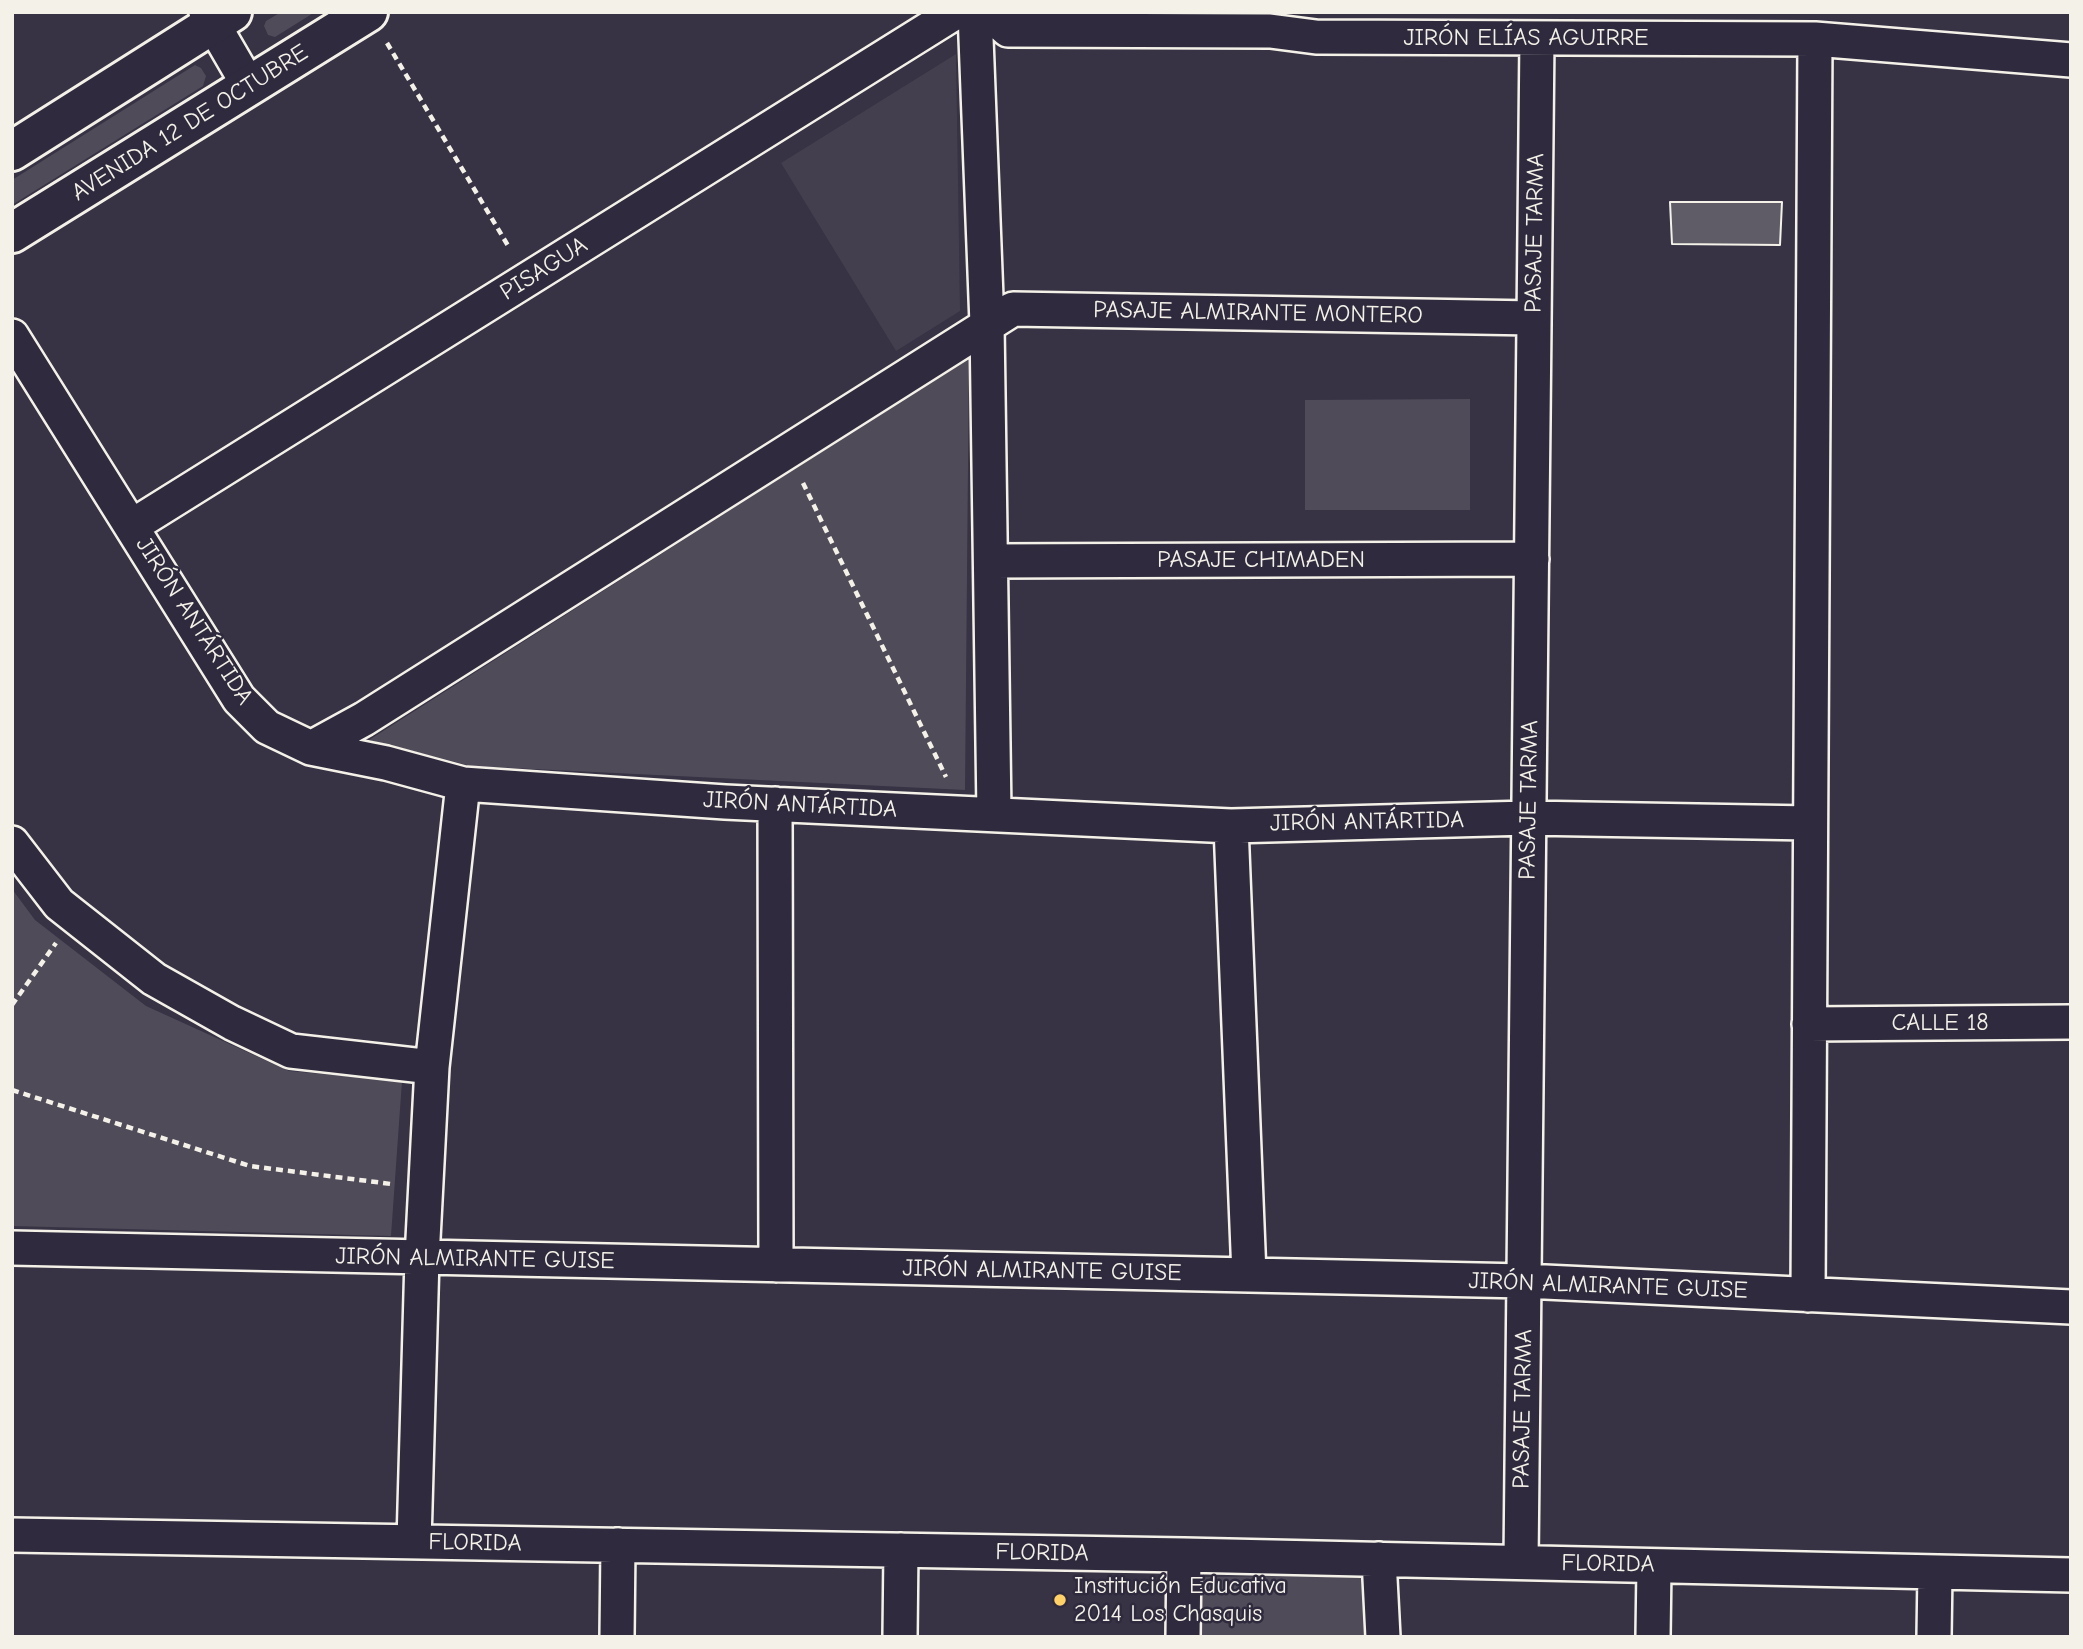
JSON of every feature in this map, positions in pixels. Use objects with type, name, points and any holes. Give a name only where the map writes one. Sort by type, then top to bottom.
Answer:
[{"type":"main road","points":[[12,151],[217,16]]},
{"type":"main road","name":"AVENIDA 12 DE OCTUBRE","points":[[12,233],[250,86],[376,26]]},
{"type":"street","name":"PISAGUA","points":[[132,526],[956,12]]},
{"type":"street","points":[[975,12],[987,324],[991,561],[978,813]]},
{"type":"street","name":"JIRÓN ELÍAS AGUIRRE","points":[[988,12],[1008,30],[1270,31],[1315,37],[1537,38],[1760,26],[1815,39],[2071,60]]},
{"type":"street","points":[[1239,12],[1270,31]]},
{"type":"street","points":[[217,16],[250,86]]},
{"type":"street","name":"PASAJE TARMA","points":[[1521,1562],[1537,38]]},
{"type":"street","points":[[1808,1295],[1815,39]]},
{"type":"street","name":"PASAJE ALMIRANTE MONTERO","points":[[311,748],[364,719],[1013,309],[1534,318]]},
{"type":"street","name":"JIRÓN ANTÁRTIDA","points":[[12,336],[239,699],[267,727],[311,748],[463,783],[775,804],[1231,826],[1528,818],[1810,823]]},
{"type":"street","name":"PASAJE CHIMADEN","points":[[991,561],[1532,559]]},
{"type":"street","points":[[414,1542],[422,1258],[432,1067],[463,783]]},
{"type":"street","points":[[775,804],[776,1265]]},
{"type":"street","points":[[1231,826],[1249,1275]]},
{"type":"street","points":[[12,843],[59,904],[154,979],[232,1023],[291,1051],[432,1067]]},
{"type":"street","name":"CALLE 18","points":[[1809,1024],[2071,1022]]},
{"type":"street","name":"JIRÓN ALMIRANTE GUISE","points":[[12,1248],[1524,1281],[2071,1307]]},
{"type":"street","name":"FLORIDA","points":[[12,1535],[1184,1555],[2071,1574]]},
{"type":"street","points":[[617,1637],[618,1545]]},
{"type":"street","points":[[900,1637],[901,1550]]},
{"type":"street","points":[[1183,1637],[1184,1555]]},
{"type":"street","points":[[1380,1559],[1383,1637]]},
{"type":"street","points":[[1653,1637],[1654,1566]]},
{"type":"street","points":[[1934,1637],[1935,1572]]},
{"type":"path","points":[[376,26],[528,279]]},
{"type":"path","points":[[788,451],[978,813]]},
{"type":"path","points":[[12,1005],[75,916]]},
{"type":"path","points":[[12,1090],[250,1166],[426,1189]]},
{"type":"shaded area","points":[[281,12],[315,12],[275,37],[268,35],[264,26],[266,21]]},
{"type":"shaded area","points":[[956,54],[960,311],[896,351],[781,163]]},
{"type":"shaded area","points":[[195,65],[201,68],[206,76],[203,86],[12,205],[12,180]]},
{"type":"shaded area","points":[[969,358],[965,790],[471,766],[369,740]]},
{"type":"shaded area","points":[[1470,399],[1470,510],[1305,510],[1305,400]]},
{"type":"shaded area","points":[[12,889],[35,920],[146,1006],[289,1071],[402,1081],[391,1236],[12,1226]]},
{"type":"shaded area","points":[[1371,1575],[1374,1637],[1197,1637],[1198,1577]]},
{"type":"building","points":[[1670,202],[1782,202],[1780,245],[1672,244]]},
{"type":"place","name":"Institución Educativa 2014 Los Chasquis","points":[[1060,1600]]}]
